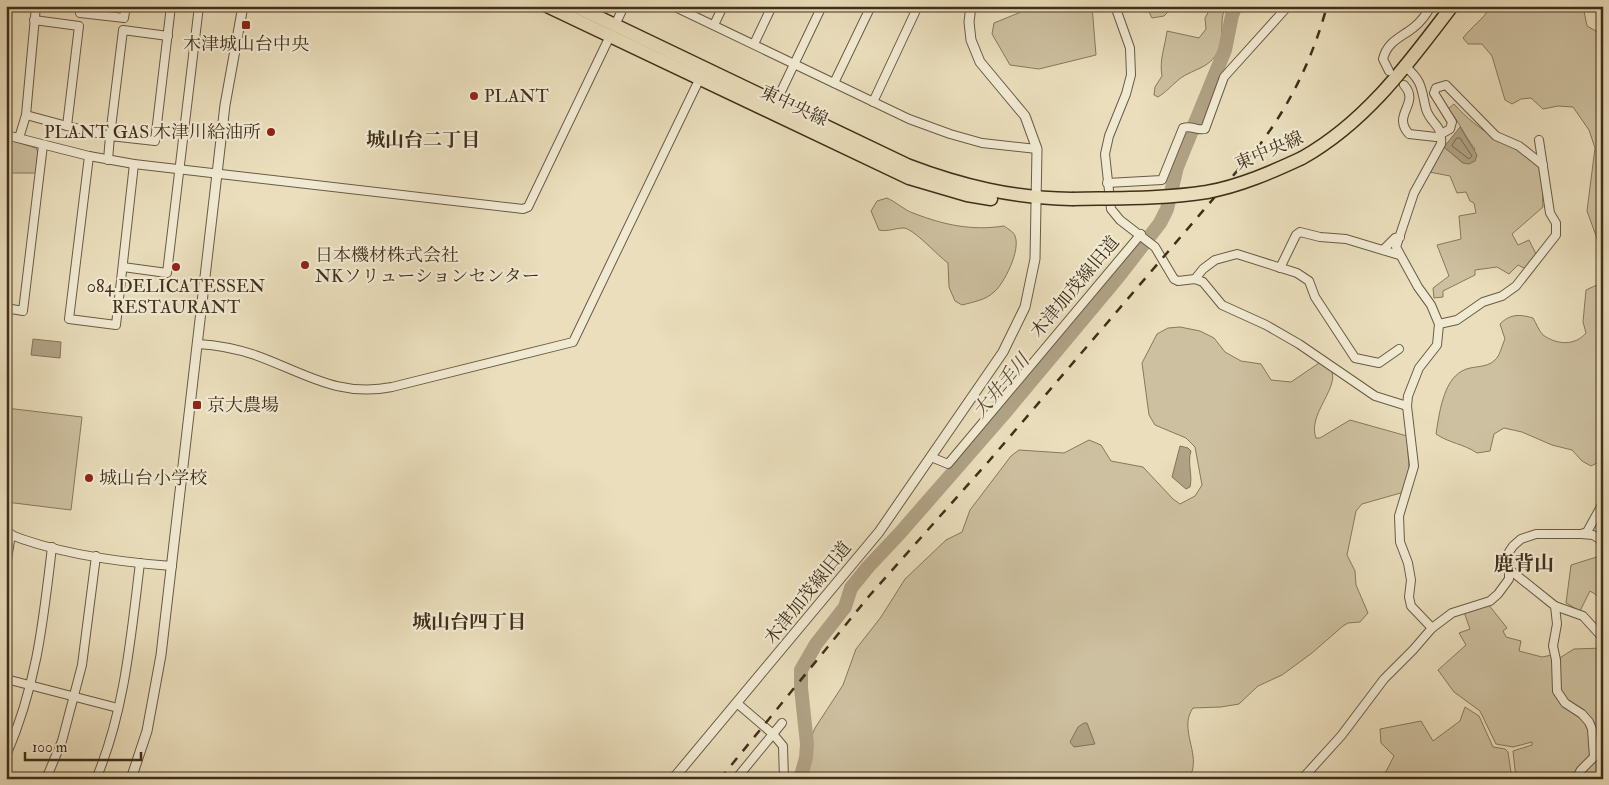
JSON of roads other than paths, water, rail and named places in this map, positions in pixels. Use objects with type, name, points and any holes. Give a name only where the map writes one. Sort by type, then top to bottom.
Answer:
[{"type":"highway","name":"東中央線","points":[[547,6],[613,31],[776,102],[907,164],[945,179],[989,191],[1037,198],[1072,199],[1151,198],[1208,191],[1270,173],[1302,158],[1336,137],[1376,101],[1406,67],[1452,6]]},
{"type":"highway","name":"東中央線","points":[[575,6],[613,31],[699,80],[909,178],[959,193],[993,200],[1022,203],[1037,198]]},
{"type":"street","points":[[19,138],[26,115],[36,6]]},
{"type":"street","points":[[81,6],[80,13],[124,18],[126,6]]},
{"type":"street","points":[[26,115],[110,136],[155,141],[171,6]]},
{"type":"street","points":[[123,267],[167,273],[199,6]]},
{"type":"street","points":[[131,779],[147,732],[157,685],[217,174],[229,82],[243,6]]},
{"type":"street","points":[[6,135],[89,156],[134,164],[522,209],[528,206],[624,6]]},
{"type":"street","points":[[674,6],[873,102],[950,134],[982,143],[1037,149]]},
{"type":"street","points":[[714,25],[723,6]]},
{"type":"street","points":[[754,44],[772,6]]},
{"type":"street","points":[[776,102],[822,6]]},
{"type":"street","points":[[834,83],[871,6]]},
{"type":"street","points":[[873,102],[918,6]]},
{"type":"street","points":[[931,456],[1003,352],[1019,324],[1034,272],[1037,198],[1037,149],[1035,139],[1025,116],[990,76],[973,48],[969,22],[971,6]]},
{"type":"street","name":"木津加茂線旧道","points":[[673,779],[851,568],[931,456],[948,464],[1141,234],[1120,220],[1111,209],[1107,183],[1105,154],[1109,136],[1126,94],[1130,75],[1130,48],[1115,6]]},
{"type":"street","points":[[1107,183],[1162,180],[1183,128],[1189,126],[1200,130],[1205,129],[1224,77],[1288,6]]},
{"type":"street","points":[[1389,71],[1382,59],[1389,44],[1414,28],[1423,19],[1431,6]]},
{"type":"street","points":[[34,20],[78,26],[67,126]]},
{"type":"street","points":[[108,160],[123,30],[168,36]]},
{"type":"street","points":[[1406,67],[1420,82],[1426,110],[1438,126],[1441,134],[1441,144],[1414,194],[1396,247],[1418,287],[1431,305],[1439,324],[1437,345],[1419,368],[1408,396],[1407,406],[1414,466],[1399,516],[1400,542],[1409,572],[1410,606],[1432,628]]},
{"type":"street","points":[[198,344],[254,355],[330,386],[365,390],[392,387],[573,342],[699,80]]},
{"type":"street","points":[[1404,85],[1409,90],[1411,98],[1402,115],[1404,129],[1409,134],[1436,137],[1450,129],[1452,122],[1434,93],[1436,88],[1446,85],[1496,136],[1519,146],[1543,165]]},
{"type":"street","points":[[1439,324],[1457,320],[1484,302],[1502,296],[1516,286],[1556,235],[1556,223],[1550,213],[1540,140]]},
{"type":"street","points":[[6,308],[23,311],[43,145]]},
{"type":"street","points":[[89,156],[69,320],[116,325],[134,164]]},
{"type":"street","points":[[1280,268],[1296,235],[1300,232],[1320,237],[1346,239],[1400,255]]},
{"type":"street","points":[[1141,234],[1154,247],[1174,279],[1178,281],[1195,279],[1203,282],[1222,305],[1299,344],[1375,396],[1407,406]]},
{"type":"street","points":[[1383,250],[1395,238],[1400,237]]},
{"type":"street","points":[[1195,279],[1202,269],[1215,260],[1236,254],[1297,273],[1309,281],[1320,304],[1355,358],[1379,363],[1400,349]]},
{"type":"street","points":[[1581,534],[1587,532],[1602,508]]},
{"type":"street","points":[[6,566],[8,534],[52,547],[96,556],[172,566]]},
{"type":"street","points":[[1302,779],[1341,736],[1384,679],[1432,628],[1452,613],[1490,601],[1504,587],[1509,579],[1509,552],[1521,539],[1536,534],[1581,534],[1593,535],[1603,541]]},
{"type":"street","points":[[6,756],[32,686],[41,641],[52,547]]},
{"type":"street","points":[[46,779],[62,741],[75,697],[82,665],[96,556]]},
{"type":"street","points":[[96,779],[118,708],[126,671],[140,562]]},
{"type":"street","points":[[1510,570],[1555,606],[1583,616],[1603,638]]},
{"type":"street","points":[[1555,606],[1557,624],[1553,646],[1556,660],[1557,691],[1565,703],[1586,718],[1592,729],[1594,757],[1580,770],[1576,779]]},
{"type":"street","points":[[6,679],[118,708]]},
{"type":"street","points":[[738,704],[773,734],[783,746],[784,779]]},
{"type":"street","points":[[736,779],[782,722]]},
{"type":"water","points":[[1460,127],[1477,155],[1475,161],[1469,164],[1463,163],[1444,147]]},
{"type":"water","points":[[33,339],[61,342],[60,358],[31,355]]},
{"type":"water","points":[[1180,446],[1191,451],[1191,482],[1190,487],[1186,489],[1172,477]]},
{"type":"water","points":[[1087,723],[1095,744],[1074,747],[1070,742],[1078,727]]},
{"type":"waterway","name":"大井手川","points":[[800,779],[806,758],[807,744],[801,670],[816,644],[845,607],[851,588],[1003,415],[1119,276],[1160,223],[1167,209],[1177,167],[1225,50],[1232,15],[1236,6]]},
{"type":"railway","points":[[720,779],[870,595],[989,461],[1261,143],[1292,95],[1308,61],[1327,6]]},
{"type":"place","name":"木津城山台中央","points":[[246,25]]},
{"type":"place","name":"PLANT","points":[[474,96]]},
{"type":"place","name":"PLANT GAS 木津川給油所","points":[[271,132]]},
{"type":"place","name":"日本機材株式会社 NKソリューションセンター","points":[[305,265]]},
{"type":"place","name":"084 DELICATESSEN RESTAURANT","points":[[176,267]]},
{"type":"place","name":"京大農場","points":[[197,405]]},
{"type":"place","name":"城山台小学校","points":[[89,478]]},
{"type":"district","name":"城山台二丁目","points":[[423,140]]},
{"type":"district","name":"鹿背山","points":[[1524,563]]},
{"type":"district","name":"城山台四丁目","points":[[469,622]]}]
